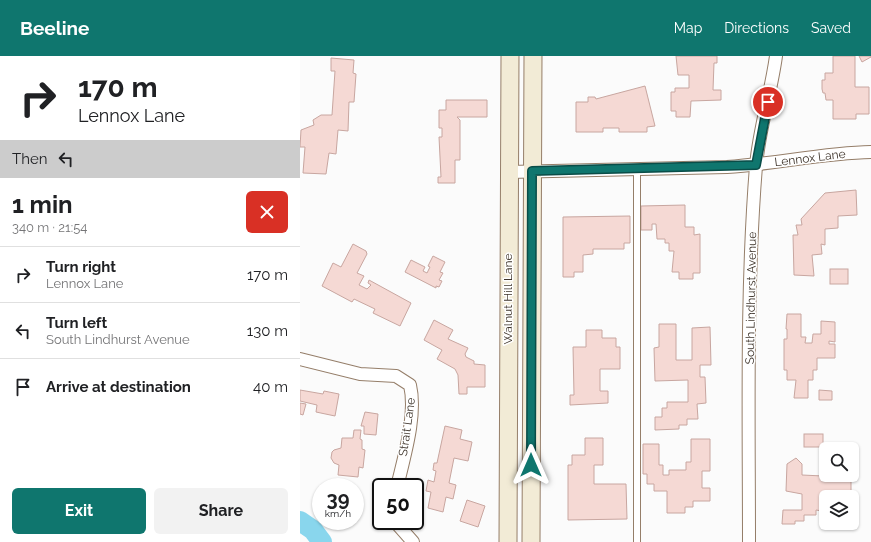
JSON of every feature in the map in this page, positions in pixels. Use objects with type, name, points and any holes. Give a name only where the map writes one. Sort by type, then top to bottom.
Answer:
[{"type":"main road","name":"Walnut Hill Lane","points":[[508,542],[510,56]]},
{"type":"main road","name":"Walnut Hill Lane","points":[[530,542],[533,56]]},
{"type":"street","name":"South Lindhurst Avenue","points":[[749,542],[750,292],[756,165],[776,56]]},
{"type":"street","name":"Lennox Lane","points":[[509,172],[756,165],[841,153],[871,152]]},
{"type":"street","name":"Strait Lane","points":[[300,359],[360,374],[396,376],[410,385],[413,398],[407,442],[399,478]]},
{"type":"street","points":[[402,530],[413,542]]},
{"type":"lane","points":[[637,542],[638,169]]},
{"type":"building","points":[[676,56],[717,56],[717,63],[714,63],[713,90],[721,90],[721,100],[691,101],[690,117],[676,117],[676,111],[671,111],[671,92],[675,92],[675,88],[689,88],[689,75],[678,75]]},
{"type":"building","points":[[833,56],[855,56],[855,87],[869,87],[869,114],[856,114],[856,119],[833,119],[833,100],[826,100],[825,93],[823,93],[822,89],[822,80],[825,80],[825,73],[833,73]]},
{"type":"building","points":[[859,56],[871,56],[871,57],[862,62]]},
{"type":"building","points":[[331,58],[354,60],[353,73],[356,74],[354,102],[349,102],[348,131],[338,130],[336,154],[329,153],[326,174],[303,173],[305,147],[300,147],[301,130],[314,125],[313,120],[321,115],[332,115],[335,71],[331,71]]},
{"type":"building","points":[[645,86],[655,126],[647,127],[647,132],[619,132],[619,128],[603,128],[603,132],[576,132],[576,102],[588,102],[588,97],[595,97],[596,99]]},
{"type":"building","points":[[446,100],[487,100],[487,117],[457,117],[460,120],[460,160],[455,160],[455,183],[438,183],[438,177],[441,177],[439,137],[442,137],[442,128],[439,128],[439,110],[446,110]]},
{"type":"building","points":[[856,190],[857,215],[838,216],[838,228],[825,229],[825,245],[821,244],[822,254],[812,255],[814,276],[794,275],[793,235],[798,235],[796,225],[802,225],[801,219],[825,193]]},
{"type":"building","points":[[685,205],[685,227],[694,227],[694,235],[700,234],[700,273],[693,273],[693,279],[679,279],[679,272],[672,272],[674,251],[669,251],[669,243],[665,243],[665,239],[657,239],[656,224],[652,224],[652,230],[641,230],[641,206]]},
{"type":"building","points":[[630,216],[630,243],[624,243],[624,249],[593,249],[593,254],[583,255],[583,272],[574,272],[574,277],[563,277],[563,217]]},
{"type":"building","points":[[353,244],[366,251],[367,254],[357,273],[364,276],[359,285],[367,289],[371,285],[368,283],[369,280],[411,303],[400,326],[373,313],[375,309],[354,299],[352,302],[322,286],[333,263],[341,267]]},
{"type":"building","points":[[433,256],[445,262],[440,272],[443,273],[439,280],[442,281],[439,287],[436,286],[436,288],[405,272],[411,260],[425,267],[423,271],[427,273],[430,267],[428,266]]},
{"type":"building","points":[[830,269],[848,269],[848,284],[830,284]]},
{"type":"building","points":[[787,314],[801,314],[801,337],[806,337],[805,343],[812,343],[813,334],[821,334],[821,321],[835,322],[835,342],[829,341],[829,344],[835,344],[835,358],[817,358],[817,370],[813,370],[813,380],[808,380],[808,398],[794,398],[796,380],[787,380],[787,370],[784,370],[784,339],[787,339]]},
{"type":"building","points":[[434,320],[453,330],[448,339],[468,348],[465,354],[466,357],[474,361],[474,364],[485,365],[485,387],[467,387],[467,394],[459,394],[458,375],[455,369],[437,359],[442,350],[424,340]]},
{"type":"building","points":[[659,324],[676,324],[676,360],[692,360],[692,328],[710,327],[711,365],[700,365],[700,377],[705,377],[706,403],[697,404],[698,419],[687,419],[687,425],[679,425],[679,429],[655,430],[655,417],[662,417],[662,408],[667,408],[667,402],[688,402],[688,380],[655,381],[654,348],[659,347]]},
{"type":"building","points":[[586,330],[602,330],[602,338],[616,338],[616,347],[620,347],[620,369],[600,369],[600,391],[608,391],[608,403],[570,405],[570,395],[574,395],[573,347],[586,347]]},
{"type":"building","points":[[300,390],[323,394],[324,391],[339,394],[335,416],[316,412],[317,405],[300,401]]},
{"type":"building","points":[[819,390],[832,391],[832,400],[819,400]]},
{"type":"building","points":[[300,403],[306,404],[303,415],[300,414]]},
{"type":"building","points":[[365,412],[378,414],[376,435],[364,434],[364,426],[361,426]]},
{"type":"building","points":[[445,426],[462,430],[460,439],[472,442],[468,461],[454,458],[449,483],[456,485],[453,499],[446,497],[443,512],[428,508],[431,492],[426,491],[428,480],[434,482],[436,471],[433,470],[434,463],[437,463]]},
{"type":"building","points":[[354,430],[361,430],[360,439],[362,440],[362,449],[365,450],[363,468],[359,467],[358,477],[338,475],[339,465],[334,463],[331,458],[332,452],[341,448],[342,438],[353,438]]},
{"type":"building","points":[[804,434],[823,434],[823,442],[819,442],[819,447],[804,447]]},
{"type":"building","points":[[585,438],[603,438],[603,465],[594,465],[594,484],[626,484],[627,519],[568,520],[568,465],[572,465],[572,455],[585,455]]},
{"type":"building","points":[[691,439],[710,439],[710,471],[702,471],[702,488],[710,488],[710,501],[693,501],[693,507],[685,507],[685,513],[667,513],[667,491],[654,491],[654,484],[647,484],[647,474],[643,474],[643,444],[659,444],[659,465],[663,465],[663,475],[669,475],[669,470],[686,470],[686,462],[691,462]]},
{"type":"building","points":[[796,458],[802,464],[802,475],[819,476],[819,482],[851,482],[851,490],[819,490],[819,510],[816,510],[816,515],[804,515],[804,521],[795,521],[795,524],[782,524],[783,510],[802,510],[802,494],[786,491],[787,464]]},
{"type":"building","points":[[467,500],[485,506],[478,527],[460,521]]},
{"type":"waterway","points":[[300,521],[313,530],[322,542]]},
{"type":"route","points":[[531,465],[532,171],[727,167],[756,165],[758,146],[768,102]]}]
